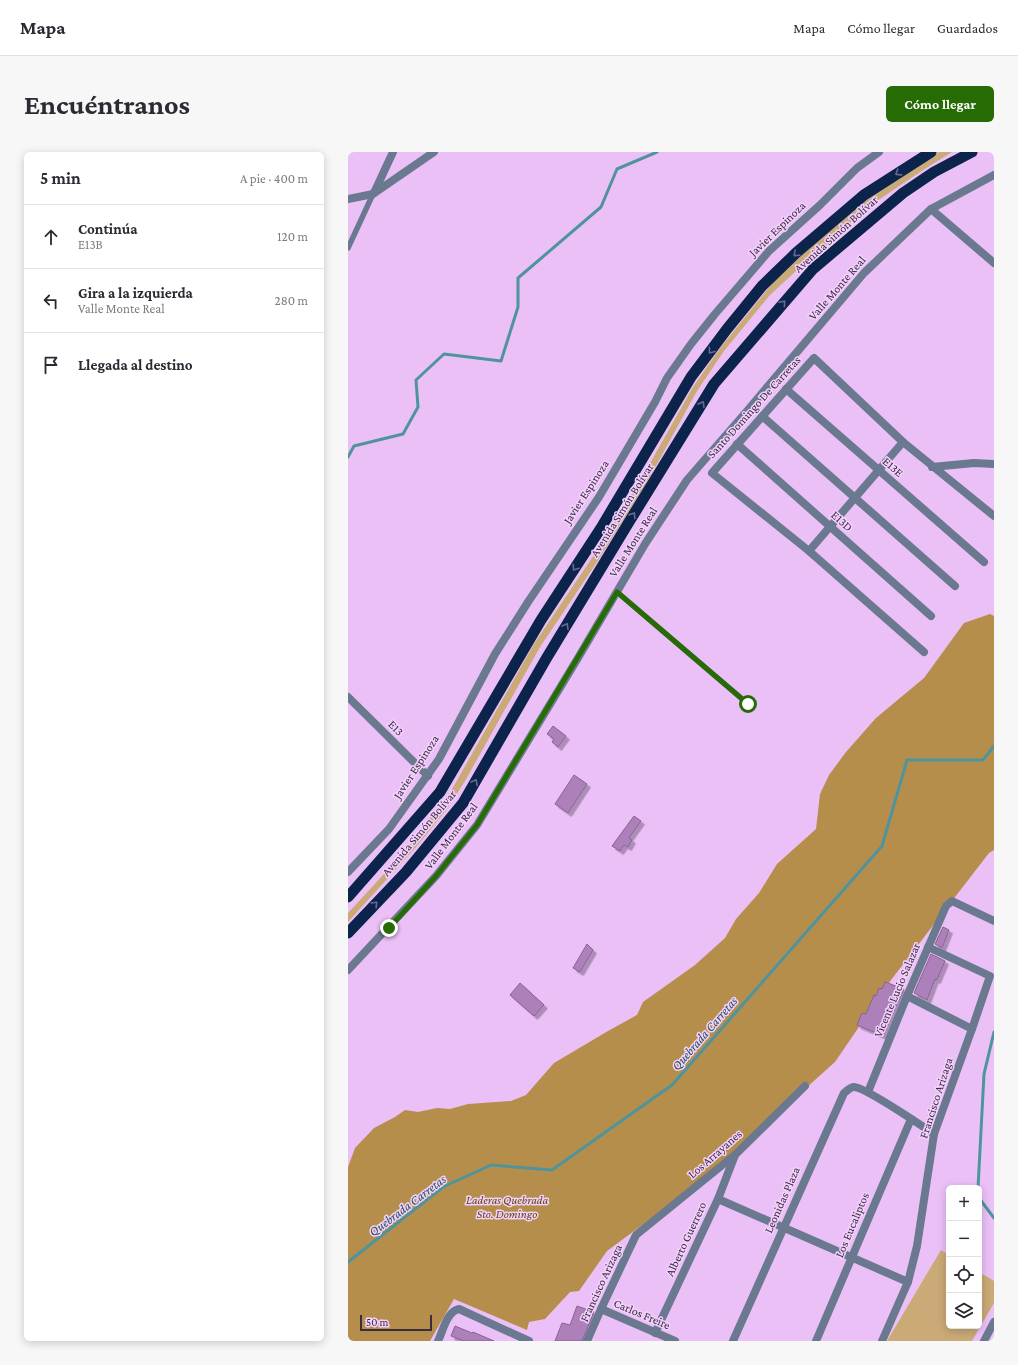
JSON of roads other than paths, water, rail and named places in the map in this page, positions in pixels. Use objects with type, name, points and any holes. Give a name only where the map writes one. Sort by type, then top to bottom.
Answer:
[{"type":"highway","name":"Avenida Simón Bolívar","points":[[348,897],[440,792],[541,620],[601,528],[691,377],[727,328],[762,286],[796,253],[864,195],[931,152]]},
{"type":"highway","name":"Avenida Simón Bolívar","points":[[348,932],[406,872],[463,803],[550,653],[714,384],[813,269],[903,193],[934,172],[972,152]]},
{"type":"street","points":[[374,194],[393,152]]},
{"type":"street","points":[[348,199],[374,194],[434,152]]},
{"type":"street","name":"Javier Espinoza","points":[[348,872],[389,829],[428,776],[439,759],[495,654],[599,496],[655,402],[667,378],[687,350],[715,314],[769,251],[820,205],[857,168],[879,152]]},
{"type":"street","name":"Valle Monte Real","points":[[348,970],[436,876],[477,825],[645,544],[687,480],[864,273],[931,209],[994,175]]},
{"type":"street","points":[[931,209],[994,263]]},
{"type":"street","name":"Santo Domingo De Carretas","points":[[809,551],[712,473],[814,358],[903,442]]},
{"type":"street","name":"E13E","points":[[786,389],[984,562]]},
{"type":"street","points":[[758,398],[769,409]]},
{"type":"street","points":[[747,411],[760,419],[855,498],[955,586]]},
{"type":"street","points":[[924,652],[809,551],[903,442],[994,516]]},
{"type":"street","name":"E13D","points":[[737,444],[931,616]]},
{"type":"street","points":[[932,467],[974,462],[994,464]]},
{"type":"street","name":"E13","points":[[348,697],[428,776]]},
{"type":"street","name":"Vicente Lucio Salazar","points":[[868,1092],[946,906],[952,901],[994,921]]},
{"type":"street","name":"Francisco Arizaga","points":[[882,1341],[908,1282],[917,1246],[934,1134],[990,976],[928,947]]},
{"type":"street","points":[[907,996],[972,1029]]},
{"type":"street","name":"Los Arrayanes","points":[[636,1235],[736,1154],[805,1086]]},
{"type":"street","name":"Leonidas Plaza","points":[[733,1341],[844,1093],[850,1088],[855,1087],[868,1092]]},
{"type":"street","points":[[868,1092],[934,1134]]},
{"type":"street","name":"Los Eucaliptos","points":[[816,1341],[911,1119]]},
{"type":"street","name":"Alberto Guerrero","points":[[655,1333],[718,1199],[736,1154]]},
{"type":"street","points":[[718,1199],[908,1282]]},
{"type":"street","name":"Francisco Arizaga","points":[[588,1341],[636,1235]]},
{"type":"street","points":[[438,1341],[450,1314],[454,1310],[459,1309],[529,1341]]},
{"type":"street","name":"Carlos Freire","points":[[601,1310],[675,1341]]},
{"type":"street","points":[[984,1341],[994,1322]]},
{"type":"lane","points":[[348,248],[374,194]]},
{"type":"lane","points":[[617,592],[748,704]]},
{"type":"waterway","points":[[348,457],[354,446],[403,434],[418,407],[416,380],[444,354],[501,361],[518,307],[518,278],[601,207],[617,169],[657,152]]},
{"type":"waterway","name":"Quebrada Carretas","points":[[348,1262],[443,1187],[491,1165],[552,1170],[672,1085],[882,846],[907,760],[983,760],[994,746]]},
{"type":"waterway","points":[[978,1185],[984,1074],[994,1032]]},
{"type":"waterway","points":[[982,1202],[994,1218]]},
{"type":"park label","name":"Laderas Quebrada Sto. Domingo","points":[[507,1207]]}]
